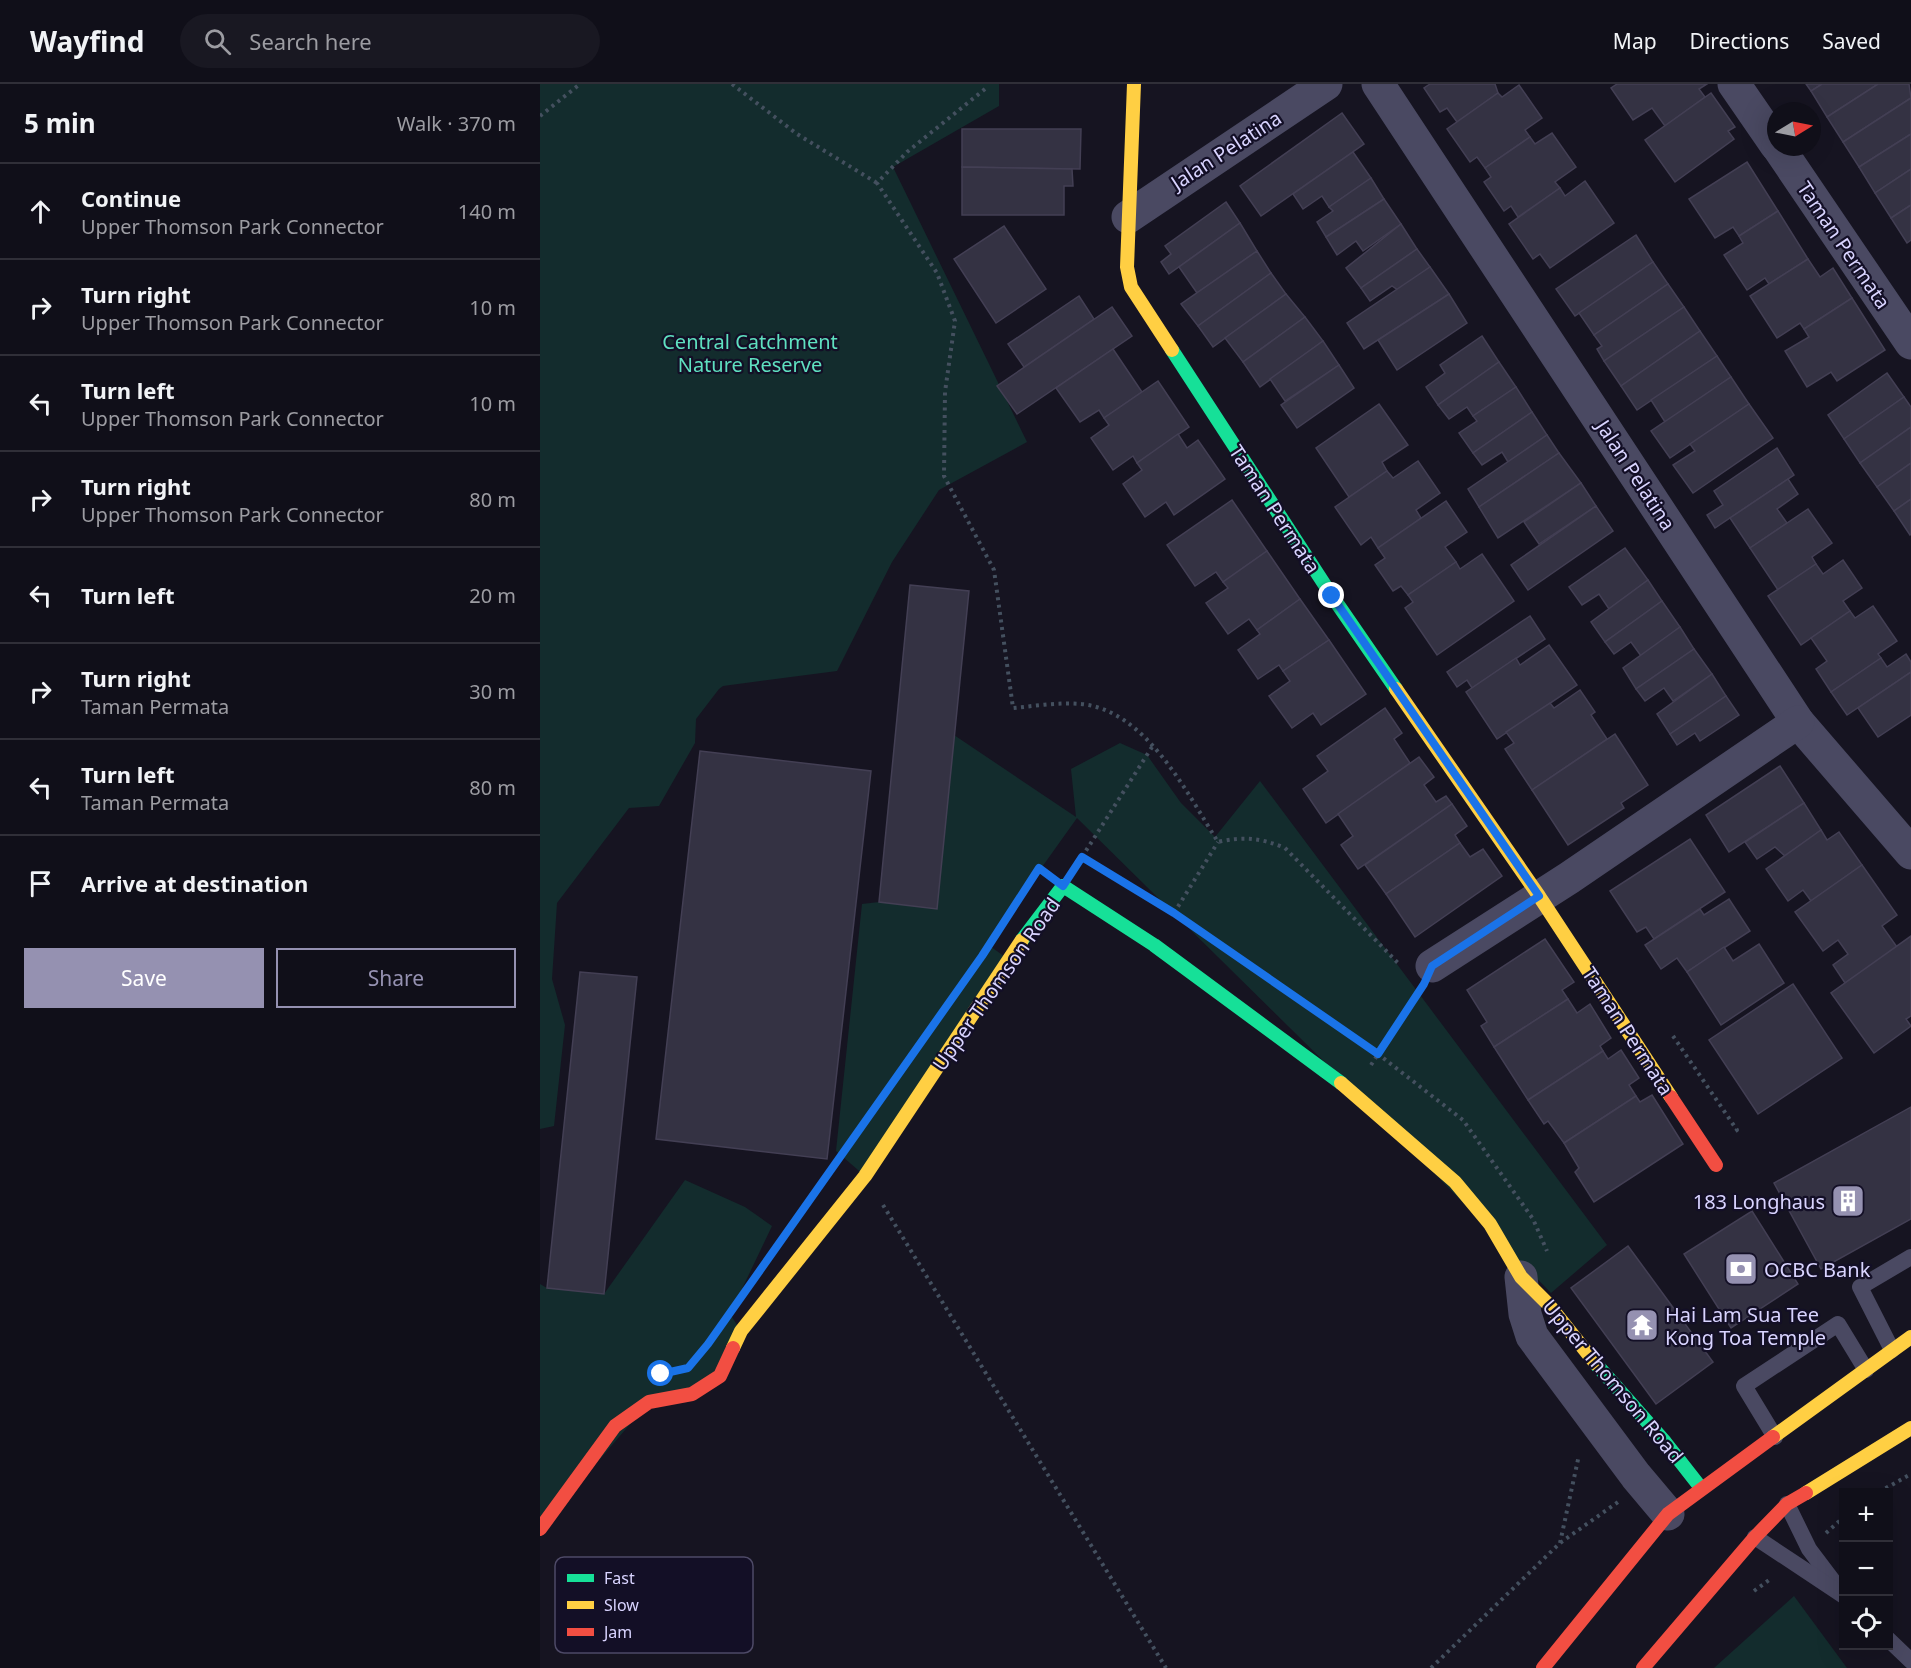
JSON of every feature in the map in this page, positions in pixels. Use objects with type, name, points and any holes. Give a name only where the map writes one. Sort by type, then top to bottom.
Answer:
[{"type":"street","name":"Taman Permata","points":[[1134,84],[1127,267],[1131,287],[1332,596],[1539,896],[1716,1165]]},
{"type":"street","name":"Jalan Pelatina","points":[[1128,216],[1326,84]]},
{"type":"street","name":"Jalan Pelatina","points":[[1378,84],[1798,722],[1911,853]]},
{"type":"street","name":"Taman Permata","points":[[1734,84],[1767,132]]},
{"type":"street","name":"Taman Permata","points":[[1784,156],[1911,343]]},
{"type":"street","points":[[1428,975],[1539,896],[1798,722]]},
{"type":"street","name":"Upper Thomson Road","points":[[540,1529],[615,1426],[649,1402],[692,1394],[720,1376],[741,1331],[865,1176],[1008,959],[1063,886],[1154,945],[1354,1093],[1461,1188],[1490,1224],[1521,1277],[1549,1305],[1610,1382],[1665,1442],[1701,1488]]},
{"type":"street","name":"Upper Thomson Road","points":[[1521,1277],[1526,1314],[1532,1336],[1636,1476],[1668,1514]]},
{"type":"street","points":[[1544,1668],[1668,1514],[1911,1337]]},
{"type":"street","points":[[1643,1668],[1755,1537],[1787,1504],[1911,1428]]},
{"type":"lane","points":[[1892,1350],[1860,1287],[1911,1257]]},
{"type":"lane","points":[[1774,1437],[1744,1386],[1838,1324],[1866,1370]]},
{"type":"lane","points":[[1787,1504],[1809,1549],[1839,1588]]},
{"type":"lane","points":[[1755,1537],[1791,1563],[1839,1592]]},
{"type":"lane","points":[[1893,1644],[1911,1660]]},
{"type":"path","points":[[540,116],[580,84]]},
{"type":"path","points":[[732,84],[797,134],[877,183],[937,273],[955,321],[945,392],[944,476],[994,570],[1013,708],[1083,704],[1109,711],[1132,724],[1173,771],[1218,842]]},
{"type":"path","points":[[877,183],[907,152],[985,89]]},
{"type":"path","points":[[1063,886],[1152,747]]},
{"type":"path","points":[[1154,945],[1218,842],[1240,837],[1264,839],[1285,848],[1413,979],[1428,975]]},
{"type":"path","points":[[1082,857],[1174,913],[1378,1054],[1463,1120],[1533,1219],[1551,1262]]},
{"type":"path","points":[[1354,1093],[1428,975]]},
{"type":"path","points":[[1672,1034],[1737,1130],[1707,1152]]},
{"type":"path","points":[[865,1176],[1166,1668]]},
{"type":"path","points":[[1560,1543],[1579,1451]]},
{"type":"path","points":[[1886,1488],[1911,1474]]},
{"type":"path","points":[[1809,1549],[1839,1522]]},
{"type":"path","points":[[1745,1598],[1791,1563]]},
{"type":"green space","name":"Central Catchment Nature Reserve","points":[[540,84],[999,84],[999,106],[893,167],[1027,442],[939,490],[892,562],[837,671],[723,686],[719,689],[696,719],[695,743],[659,806],[629,808],[557,903],[552,979],[565,1025],[554,1126],[540,1129]]},
{"type":"green space","points":[[954,735],[1076,817],[1071,769],[1120,743],[1147,755],[1181,803],[1215,837],[1260,781],[1607,1245],[1551,1293],[1359,1096],[1077,818],[987,944],[1008,959],[865,1176],[836,1151],[862,904],[879,902],[937,908]]},
{"type":"green space","points":[[685,1180],[745,1207],[772,1226],[730,1314],[741,1331],[720,1376],[649,1402],[540,1529],[540,1284],[547,1288],[604,1294]]},
{"type":"green space","points":[[1794,1596],[1847,1668],[1714,1668]]},
{"type":"building","points":[[1430,84],[1495,84],[1498,93],[1457,122],[1447,108],[1440,112],[1424,88]]},
{"type":"building","points":[[1617,84],[1707,84],[1699,89],[1705,97],[1665,126],[1652,108],[1633,120],[1611,88]]},
{"type":"building","points":[[1806,84],[1822,84],[1811,91]]},
{"type":"building","points":[[1822,84],[1878,84],[1827,117],[1821,107],[1821,102],[1818,102],[1811,91]]},
{"type":"building","points":[[1878,84],[1909,84],[1911,98],[1843,142],[1827,117]]},
{"type":"building","points":[[1519,85],[1542,118],[1525,130],[1530,137],[1485,168],[1477,157],[1470,162],[1447,129],[1498,93],[1502,97]]},
{"type":"building","points":[[1711,93],[1735,127],[1728,131],[1734,139],[1675,182],[1645,140]]},
{"type":"building","points":[[1911,98],[1911,134],[1859,167],[1843,142]]},
{"type":"building","points":[[1342,113],[1364,144],[1261,216],[1240,186]]},
{"type":"building","points":[[962,129],[1081,129],[1080,169],[962,167]]},
{"type":"building","points":[[1552,133],[1576,167],[1555,182],[1560,188],[1518,217],[1511,206],[1504,211],[1484,182],[1491,177],[1485,168],[1530,137],[1535,144]]},
{"type":"building","points":[[1911,134],[1911,169],[1875,193],[1859,167]]},
{"type":"building","points":[[1353,152],[1371,178],[1329,207],[1322,196],[1303,209],[1293,194]]},
{"type":"building","points":[[1747,162],[1778,211],[1739,236],[1733,227],[1715,238],[1689,199]]},
{"type":"building","points":[[962,167],[1072,169],[1073,186],[1064,186],[1064,215],[962,215]]},
{"type":"building","points":[[1911,169],[1911,205],[1891,218],[1875,193]]},
{"type":"building","points":[[1371,178],[1384,199],[1326,237],[1317,222],[1333,211],[1329,207]]},
{"type":"building","points":[[1585,181],[1614,223],[1550,268],[1540,254],[1533,259],[1509,224],[1560,188],[1565,196]]},
{"type":"building","points":[[1384,199],[1401,224],[1363,251],[1356,241],[1337,255],[1326,237]]},
{"type":"building","points":[[1226,202],[1240,223],[1169,274],[1161,262],[1171,254],[1165,246]]},
{"type":"building","points":[[1911,205],[1911,240],[1907,243],[1891,218]]},
{"type":"building","points":[[1778,211],[1808,259],[1769,284],[1765,278],[1747,290],[1724,255],[1743,243],[1739,236]]},
{"type":"building","points":[[1240,223],[1257,251],[1197,293],[1179,267]]},
{"type":"building","points":[[1401,224],[1417,249],[1361,288],[1346,268]]},
{"type":"building","points":[[1004,226],[1046,289],[996,323],[954,259]]},
{"type":"building","points":[[1636,235],[1653,262],[1575,316],[1556,289]]},
{"type":"building","points":[[1417,249],[1430,267],[1398,290],[1392,286],[1370,301],[1361,288]]},
{"type":"building","points":[[1257,251],[1271,273],[1198,326],[1181,304]]},
{"type":"building","points":[[1808,259],[1820,277],[1833,268],[1852,298],[1804,329],[1800,323],[1777,338],[1750,296]]},
{"type":"building","points":[[1653,262],[1668,284],[1594,335],[1579,313]]},
{"type":"building","points":[[1430,267],[1449,294],[1364,349],[1347,323]]},
{"type":"building","points":[[1271,273],[1286,294],[1213,347],[1198,326]]},
{"type":"building","points":[[1668,284],[1684,307],[1604,361],[1597,349],[1602,346],[1594,335]]},
{"type":"building","points":[[1286,294],[1305,317],[1243,362],[1225,338]]},
{"type":"building","points":[[1449,294],[1467,323],[1397,370],[1378,340]]},
{"type":"building","points":[[1079,296],[1094,319],[1024,367],[1008,344]]},
{"type":"building","points":[[1852,298],[1885,350],[1837,381],[1831,372],[1807,387],[1785,351],[1809,337],[1804,329]]},
{"type":"building","points":[[1112,307],[1132,336],[1017,414],[997,386]]},
{"type":"building","points":[[1684,307],[1700,331],[1621,386],[1604,361]]},
{"type":"building","points":[[1305,317],[1323,341],[1260,387],[1243,362]]},
{"type":"building","points":[[1700,331],[1717,356],[1637,410],[1621,386]]},
{"type":"building","points":[[1482,336],[1499,362],[1438,405],[1426,387],[1445,373],[1440,365]]},
{"type":"building","points":[[1323,341],[1339,365],[1285,401],[1270,379]]},
{"type":"building","points":[[1113,349],[1142,392],[1104,418],[1099,410],[1080,422],[1056,388]]},
{"type":"building","points":[[1717,356],[1731,377],[1665,422],[1651,400]]},
{"type":"building","points":[[1499,362],[1516,387],[1473,416],[1467,407],[1449,419],[1438,405]]},
{"type":"building","points":[[1339,365],[1354,388],[1297,428],[1281,405]]},
{"type":"building","points":[[1887,373],[1904,397],[1844,439],[1828,415]]},
{"type":"building","points":[[1731,377],[1749,404],[1670,458],[1651,431]]},
{"type":"building","points":[[1158,381],[1189,427],[1137,463],[1133,456],[1113,470],[1091,438],[1109,425],[1104,418]]},
{"type":"building","points":[[1516,387],[1532,412],[1473,453],[1459,433],[1477,421],[1473,416]]},
{"type":"building","points":[[1904,397],[1911,407],[1911,427],[1860,463],[1844,439]]},
{"type":"building","points":[[1379,404],[1408,445],[1382,462],[1387,471],[1349,497],[1316,448]]},
{"type":"building","points":[[1749,404],[1773,438],[1693,493],[1673,465],[1695,451],[1690,444]]},
{"type":"building","points":[[1532,412],[1547,435],[1508,462],[1502,452],[1482,465],[1473,453]]},
{"type":"building","points":[[1911,427],[1911,463],[1877,487],[1860,463]]},
{"type":"building","points":[[1178,434],[1187,448],[1198,440],[1225,479],[1174,515],[1166,502],[1145,517],[1123,484],[1142,470],[1137,463]]},
{"type":"building","points":[[1547,435],[1559,453],[1479,507],[1468,489]]},
{"type":"building","points":[[1777,448],[1794,475],[1715,528],[1707,515],[1723,505],[1714,491]]},
{"type":"building","points":[[1559,453],[1581,483],[1498,538],[1479,507]]},
{"type":"building","points":[[1418,461],[1440,493],[1416,510],[1421,518],[1378,548],[1371,537],[1361,545],[1335,507],[1387,471],[1393,478]]},
{"type":"building","points":[[1911,463],[1911,499],[1894,511],[1877,487]]},
{"type":"building","points":[[1788,479],[1798,494],[1777,509],[1787,523],[1750,548],[1730,518]]},
{"type":"building","points":[[1581,483],[1596,506],[1539,544],[1524,522]]},
{"type":"building","points":[[1911,499],[1911,534],[1910,535],[1894,511]]},
{"type":"building","points":[[1232,500],[1267,551],[1223,582],[1216,572],[1195,586],[1167,545]]},
{"type":"building","points":[[1446,501],[1467,532],[1445,547],[1456,562],[1408,595],[1401,586],[1393,591],[1375,565],[1385,558],[1378,548]]},
{"type":"building","points":[[1596,506],[1613,531],[1528,590],[1511,565]]},
{"type":"building","points":[[1808,509],[1832,543],[1812,557],[1816,564],[1778,590],[1750,548]]},
{"type":"building","points":[[1625,548],[1648,580],[1609,609],[1599,594],[1582,605],[1569,587]]},
{"type":"building","points":[[1267,551],[1300,599],[1257,630],[1249,619],[1228,634],[1206,603],[1228,588],[1223,582]]},
{"type":"building","points":[[1482,554],[1514,601],[1437,655],[1405,608],[1413,602],[1408,595],[1456,562],[1460,569]]},
{"type":"building","points":[[1843,560],[1862,588],[1843,601],[1850,611],[1801,645],[1768,596],[1816,564],[1823,574]]},
{"type":"building","points":[[1648,580],[1662,601],[1605,642],[1591,622]]},
{"type":"building","points":[[910,585],[969,591],[937,909],[879,902]]},
{"type":"building","points":[[1300,599],[1329,640],[1283,671],[1279,665],[1258,679],[1238,650],[1260,634],[1257,630]]},
{"type":"building","points":[[1662,601],[1680,627],[1641,656],[1631,642],[1614,654],[1605,642]]},
{"type":"building","points":[[1873,606],[1897,641],[1878,654],[1881,658],[1831,692],[1816,669],[1827,661],[1811,638],[1850,611],[1855,618]]},
{"type":"building","points":[[1530,616],[1545,639],[1472,688],[1467,680],[1457,687],[1447,672]]},
{"type":"building","points":[[1680,627],[1694,649],[1636,689],[1623,668]]},
{"type":"building","points":[[1329,640],[1366,694],[1321,725],[1313,713],[1292,728],[1269,696],[1290,681],[1283,671]]},
{"type":"building","points":[[1549,645],[1577,685],[1497,739],[1466,692],[1516,658],[1520,665]]},
{"type":"building","points":[[1694,649],[1712,674],[1673,701],[1664,688],[1645,701],[1636,689]]},
{"type":"building","points":[[1906,654],[1911,662],[1911,672],[1847,715],[1831,692],[1881,658],[1887,667]]},
{"type":"building","points":[[1911,672],[1911,715],[1878,737],[1858,708]]},
{"type":"building","points":[[1712,674],[1726,696],[1670,734],[1657,714]]},
{"type":"building","points":[[1580,690],[1595,712],[1591,715],[1607,739],[1532,790],[1505,749],[1514,743],[1506,732],[1550,703],[1554,708]]},
{"type":"building","points":[[1726,696],[1739,715],[1700,741],[1695,733],[1677,745],[1670,734]]},
{"type":"building","points":[[1385,708],[1402,733],[1394,739],[1410,763],[1326,823],[1303,789],[1328,771],[1317,756]]},
{"type":"building","points":[[1615,734],[1648,785],[1621,803],[1624,808],[1568,845],[1532,790]]},
{"type":"building","points":[[700,751],[871,771],[827,1159],[656,1139]]},
{"type":"building","points":[[1419,757],[1434,777],[1424,785],[1436,802],[1446,796],[1452,804],[1358,869],[1341,845],[1353,836],[1338,814]]},
{"type":"building","points":[[1780,766],[1804,803],[1729,852],[1706,815]]},
{"type":"building","points":[[1804,803],[1821,830],[1785,856],[1775,847],[1757,859],[1745,842]]},
{"type":"building","points":[[1452,804],[1467,826],[1455,835],[1460,843],[1386,894],[1365,865]]},
{"type":"building","points":[[1821,830],[1827,840],[1839,832],[1862,865],[1811,901],[1803,890],[1788,901],[1766,869]]},
{"type":"building","points":[[1690,839],[1725,892],[1654,939],[1646,927],[1637,932],[1610,891]]},
{"type":"building","points":[[1460,843],[1470,857],[1483,849],[1502,876],[1415,937],[1386,894]]},
{"type":"building","points":[[1862,865],[1897,915],[1882,926],[1897,947],[1845,983],[1833,965],[1848,954],[1838,940],[1823,951],[1795,912]]},
{"type":"building","points":[[1729,899],[1750,931],[1687,972],[1677,958],[1661,969],[1645,945],[1700,909],[1704,915]]},
{"type":"building","points":[[1911,936],[1911,1016],[1906,1019],[1911,1026],[1874,1053],[1831,993]]},
{"type":"building","points":[[1545,939],[1574,982],[1562,990],[1568,999],[1494,1047],[1481,1026],[1487,1022],[1467,990]]},
{"type":"building","points":[[1759,944],[1784,983],[1721,1025],[1687,972],[1724,947],[1733,961]]},
{"type":"building","points":[[580,972],[637,977],[604,1294],[547,1288]]},
{"type":"building","points":[[1793,984],[1842,1058],[1758,1114],[1709,1040]]},
{"type":"building","points":[[1568,999],[1577,1013],[1590,1004],[1611,1038],[1600,1046],[1603,1051],[1528,1100],[1494,1047]]},
{"type":"building","points":[[1621,1050],[1639,1078],[1629,1085],[1636,1096],[1564,1143],[1548,1121],[1544,1124],[1528,1100],[1603,1051],[1608,1059]]},
{"type":"building","points":[[1652,1095],[1683,1144],[1594,1202],[1575,1172],[1579,1168],[1564,1143],[1636,1096],[1640,1102]]},
{"type":"building","name":"183 Longhaus","points":[[1911,1107],[1911,1219],[1821,1269],[1774,1183]]},
{"type":"building","name":"OCBC Bank","points":[[1752,1211],[1798,1284],[1731,1328],[1684,1254]]},
{"type":"building","name":"Hai Lam Sua Tee Kong Toa Temple","points":[[1628,1246],[1713,1362],[1656,1404],[1571,1288]]},
{"type":"traffic: fast","points":[[1172,350],[1332,596],[1396,689]]},
{"type":"traffic: fast","points":[[1022,940],[1063,886],[1154,945],[1341,1083]]},
{"type":"traffic: fast","points":[[1596,1364],[1665,1442],[1701,1488]]},
{"type":"traffic: slow","points":[[1134,84],[1127,267],[1131,287],[1172,350]]},
{"type":"traffic: slow","points":[[1396,689],[1539,896],[1671,1097]]},
{"type":"traffic: slow","points":[[733,1348],[741,1331],[865,1176],[1022,940]]},
{"type":"traffic: slow","points":[[1341,1083],[1455,1182],[1490,1224],[1521,1277],[1549,1305],[1596,1364]]},
{"type":"traffic: slow","points":[[1773,1437],[1911,1337]]},
{"type":"traffic: slow","points":[[1806,1493],[1911,1428]]},
{"type":"traffic: jam","points":[[1671,1097],[1716,1165]]},
{"type":"traffic: jam","points":[[540,1529],[615,1426],[649,1402],[692,1394],[720,1376],[733,1348]]},
{"type":"traffic: jam","points":[[1543,1668],[1668,1514],[1773,1437]]},
{"type":"traffic: jam","points":[[1643,1668],[1755,1537],[1787,1504],[1806,1493]]},
{"type":"place","name":"183 Longhaus","points":[[1848,1201]]},
{"type":"place","name":"OCBC Bank","points":[[1741,1269]]},
{"type":"place","name":"Hai Lam Sua Tee Kong Toa Temple","points":[[1642,1325]]},
{"type":"route","points":[[661,1374],[688,1368],[708,1344],[982,956],[1039,868],[1063,886],[1082,857],[1174,913],[1378,1054],[1424,984],[1432,966],[1539,896],[1332,596]]}]
